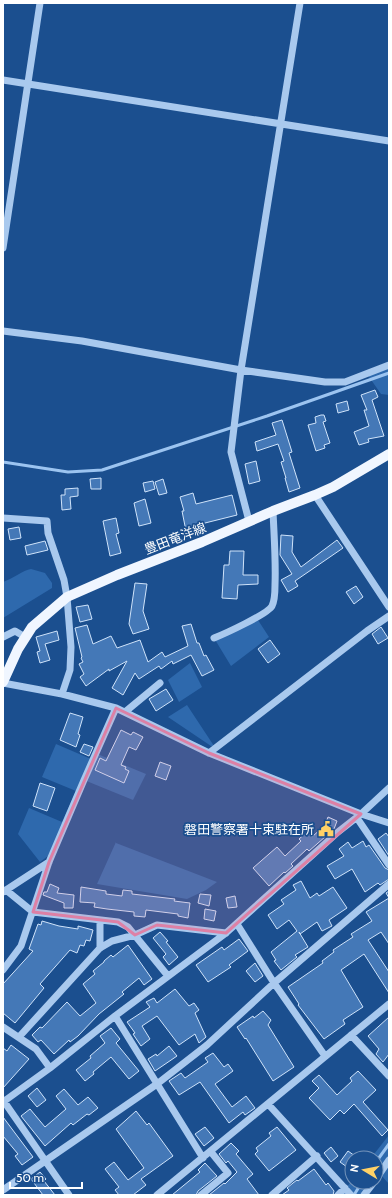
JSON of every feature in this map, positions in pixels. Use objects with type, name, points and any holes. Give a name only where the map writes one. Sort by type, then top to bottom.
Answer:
[{"type":"main road","name":"豊田竜洋線","points":[[3,682],[18,649],[32,627],[67,597],[116,575],[202,542],[273,511],[315,495],[333,487],[389,454]]},
{"type":"street","points":[[3,248],[40,3]]},
{"type":"street","points":[[249,522],[230,452],[241,370],[300,3]]},
{"type":"street","points":[[3,80],[389,141]]},
{"type":"street","points":[[3,330],[82,341],[241,370],[325,382],[345,382],[389,365]]},
{"type":"street","points":[[315,495],[389,607]]},
{"type":"street","points":[[214,638],[225,634],[264,613],[272,606],[275,593],[276,561],[273,511]]},
{"type":"street","points":[[3,518],[47,521],[48,533],[64,580],[67,597],[71,647],[70,670],[62,694]]},
{"type":"street","points":[[209,753],[367,631],[389,616]]},
{"type":"street","points":[[3,637],[15,631],[25,638]]},
{"type":"street","points":[[3,682],[62,694],[116,708],[209,753],[359,816],[389,823]]},
{"type":"street","points":[[125,712],[160,683]]},
{"type":"street","points":[[3,970],[21,946],[49,862],[116,708]]},
{"type":"street","points":[[69,1195],[46,1160],[3,1101],[50,1068],[115,1016],[226,933],[389,788]]},
{"type":"street","points":[[359,816],[389,865]]},
{"type":"street","points":[[49,862],[4,891],[33,912],[118,922],[128,927],[168,976]]},
{"type":"street","points":[[3,1190],[157,1084],[207,1045],[274,983],[389,884]]},
{"type":"street","points":[[100,920],[100,948]]},
{"type":"street","points":[[237,924],[274,983],[325,1056]]},
{"type":"street","points":[[19,1037],[100,948],[112,941],[135,935],[157,925],[226,933]]},
{"type":"street","points":[[157,1195],[389,1004]]},
{"type":"street","points":[[115,1016],[203,1158]]},
{"type":"street","points":[[3,1027],[36,1049],[50,1068]]},
{"type":"street","points":[[351,1035],[389,1076]]},
{"type":"street","points":[[268,1104],[344,1187]]},
{"type":"street","points":[[202,1195],[228,1173],[211,1152]]},
{"type":"street","points":[[272,1195],[317,1156]]},
{"type":"highlighted area","points":[[116,708],[209,753],[361,814],[226,933],[157,925],[135,935],[118,922],[33,912],[49,862]]},
{"type":"shaded area","points":[[389,364],[389,395],[381,394],[367,374]]},
{"type":"shaded area","points":[[31,569],[45,573],[52,583],[52,588],[3,618],[3,582]]},
{"type":"shaded area","points":[[256,617],[269,637],[231,666],[214,638]]},
{"type":"shaded area","points":[[190,663],[202,687],[179,702],[168,680]]},
{"type":"shaded area","points":[[187,705],[214,746],[211,746],[168,717]]},
{"type":"shaded area","points":[[56,744],[91,759],[95,753],[146,774],[133,800],[84,780],[48,856],[40,862],[18,834],[29,808],[62,822],[76,791],[42,777]]},
{"type":"shaded area","points":[[116,842],[217,882],[206,890],[187,899],[97,884]]},
{"type":"shaded area","points":[[389,1135],[389,1184],[384,1178],[384,1150],[377,1150]]},
{"type":"shaded area","points":[[344,1190],[368,1190],[365,1195],[339,1195]]},
{"type":"building","points":[[375,390],[378,397],[372,400],[384,436],[368,439],[369,442],[359,445],[354,432],[369,426],[364,410],[367,410],[361,395]]},
{"type":"building","points":[[347,401],[349,410],[338,413],[336,404]]},
{"type":"building","points":[[324,415],[326,421],[323,422],[330,443],[324,445],[325,448],[316,451],[308,425],[316,423],[315,417]]},
{"type":"building","points":[[282,420],[292,452],[289,453],[300,488],[289,492],[281,462],[284,461],[278,444],[257,451],[255,442],[276,435],[272,423]]},
{"type":"building","points":[[256,461],[260,481],[249,484],[245,464]]},
{"type":"building","points":[[101,478],[101,489],[91,489],[90,479]]},
{"type":"building","points":[[163,479],[167,493],[159,495],[155,482]]},
{"type":"building","points":[[153,481],[155,489],[145,492],[143,483]]},
{"type":"building","points":[[78,488],[78,496],[70,497],[71,509],[62,510],[61,495],[65,495],[65,489]]},
{"type":"building","points":[[193,493],[196,504],[232,495],[237,515],[197,525],[198,528],[186,531],[182,511],[184,511],[180,497]]},
{"type":"building","points":[[145,499],[151,523],[139,526],[134,503]]},
{"type":"building","points":[[116,518],[119,533],[116,534],[121,553],[110,556],[103,521]]},
{"type":"building","points":[[19,527],[21,538],[10,540],[8,529]]},
{"type":"building","points":[[281,535],[293,536],[292,552],[301,567],[337,540],[343,548],[295,581],[298,586],[288,592],[281,580],[292,574],[280,555]]},
{"type":"building","points":[[45,541],[48,550],[27,555],[25,546]]},
{"type":"building","points":[[230,551],[244,551],[243,575],[258,575],[258,584],[238,585],[237,599],[222,598],[224,565],[229,565]]},
{"type":"building","points":[[135,583],[147,584],[143,611],[149,629],[133,634],[129,624]]},
{"type":"building","points":[[356,586],[363,597],[354,604],[346,592]]},
{"type":"building","points":[[88,605],[92,619],[80,622],[76,607]]},
{"type":"building","points":[[191,624],[197,643],[199,643],[204,656],[206,655],[214,670],[202,676],[191,655],[173,664],[172,661],[161,669],[159,666],[139,679],[135,673],[123,695],[112,688],[127,661],[109,671],[109,669],[86,686],[80,677],[84,674],[79,664],[83,662],[75,628],[87,625],[93,644],[111,636],[117,648],[140,640],[148,662],[162,652],[165,657],[188,646],[182,626]]},
{"type":"building","points":[[381,627],[388,638],[378,644],[372,634]]},
{"type":"building","points":[[57,631],[59,640],[45,644],[50,660],[40,663],[37,652],[40,651],[36,637]]},
{"type":"building","points":[[270,640],[280,654],[268,663],[258,649]]},
{"type":"building","points":[[166,689],[173,700],[156,711],[149,699]]},
{"type":"building","points":[[70,713],[83,717],[76,747],[60,740]]},
{"type":"building","points":[[121,730],[131,735],[133,732],[143,737],[136,750],[129,747],[121,765],[126,767],[125,769],[129,771],[124,783],[95,770],[100,758],[106,761]]},
{"type":"building","points":[[84,744],[93,747],[89,756],[80,752]]},
{"type":"building","points":[[160,762],[171,766],[166,780],[155,776]]},
{"type":"building","points":[[40,783],[55,788],[47,811],[33,806]]},
{"type":"building","points":[[328,817],[337,821],[334,829],[309,851],[307,849],[291,864],[293,866],[269,886],[253,868],[277,847],[285,856],[301,841],[299,839],[307,832],[312,837],[325,825]]},
{"type":"building","points":[[386,833],[389,837],[389,856],[378,839]]},
{"type":"building","points":[[363,841],[366,847],[369,845],[385,868],[389,870],[389,879],[380,885],[378,883],[365,892],[352,869],[335,879],[327,866],[344,856],[339,849],[348,842],[352,848]]},
{"type":"building","points":[[301,881],[310,898],[317,893],[319,896],[333,887],[347,908],[329,920],[332,926],[322,931],[317,922],[300,934],[308,947],[295,955],[297,957],[281,970],[274,961],[276,960],[271,952],[297,931],[289,920],[277,929],[268,915],[284,904],[281,900],[296,890],[293,885]]},
{"type":"building","points":[[50,884],[59,888],[57,893],[74,895],[73,908],[64,908],[64,903],[43,895],[44,892],[47,892]]},
{"type":"building","points":[[81,887],[106,891],[106,894],[122,896],[123,890],[132,891],[132,894],[175,899],[174,901],[190,903],[188,918],[178,916],[178,914],[146,910],[145,917],[134,916],[134,912],[94,907],[95,903],[80,902]]},
{"type":"building","points":[[389,891],[389,898],[386,893]]},
{"type":"building","points":[[200,894],[211,895],[209,906],[198,903]]},
{"type":"building","points":[[235,896],[237,907],[228,908],[226,898]]},
{"type":"building","points":[[389,898],[389,944],[381,932],[368,940],[389,972],[389,993],[364,954],[341,970],[363,1007],[343,1020],[345,1024],[324,1039],[298,1005],[299,1004],[288,987],[323,963],[322,961],[334,952],[333,950],[353,937],[351,934],[372,921],[366,912]]},
{"type":"building","points":[[205,909],[216,911],[214,921],[204,919]]},
{"type":"building","points":[[42,921],[59,926],[78,929],[78,926],[93,930],[90,941],[86,940],[84,946],[80,945],[77,953],[70,950],[40,984],[44,988],[15,1023],[3,1013],[3,984],[33,951],[29,949],[38,924],[41,925]]},
{"type":"building","points":[[160,932],[168,941],[166,942],[178,957],[169,965],[163,957],[166,954],[153,938]]},
{"type":"building","points":[[239,939],[248,951],[229,965],[231,967],[208,982],[196,965],[222,947],[224,950]]},
{"type":"building","points":[[128,945],[152,979],[144,985],[139,978],[122,992],[124,994],[99,1014],[78,1036],[70,1042],[69,1040],[54,1054],[41,1040],[38,1042],[32,1035],[40,1027],[42,1028],[67,1002],[80,1016],[96,1003],[83,984],[95,974],[93,971],[104,961],[111,955],[113,957]]},
{"type":"building","points":[[255,963],[263,976],[255,982],[246,971]]},
{"type":"building","points":[[175,989],[189,1006],[194,1003],[199,1010],[195,1013],[206,1037],[199,1043],[195,1034],[179,1045],[157,1016],[142,1026],[150,1039],[141,1046],[133,1034],[135,1033],[127,1022],[150,1007],[146,1002],[154,998],[157,1003]]},
{"type":"building","points":[[263,1011],[271,1020],[268,1025],[294,1067],[273,1081],[246,1038],[245,1039],[237,1027],[253,1016],[254,1018]]},
{"type":"building","points":[[389,1017],[389,1054],[383,1062],[376,1054],[379,1049],[368,1036]]},
{"type":"building","points":[[111,1028],[120,1039],[116,1043],[139,1071],[129,1079],[111,1057],[85,1081],[76,1070],[91,1058],[90,1056],[105,1043],[100,1036]]},
{"type":"building","points":[[11,1045],[29,1059],[3,1088],[3,1048],[7,1051]]},
{"type":"building","points":[[169,1046],[177,1056],[155,1071],[148,1059],[156,1054],[157,1056]]},
{"type":"building","points":[[213,1053],[224,1067],[228,1064],[233,1071],[215,1084],[232,1107],[246,1096],[255,1108],[245,1115],[243,1112],[229,1123],[200,1082],[179,1095],[169,1081],[181,1073],[185,1078],[208,1062],[205,1058]]},
{"type":"building","points":[[358,1071],[376,1090],[363,1102],[388,1130],[382,1136],[354,1104],[344,1114],[340,1110],[330,1120],[309,1098],[319,1088],[312,1081],[319,1075],[337,1095],[352,1081],[350,1078]]},
{"type":"building","points":[[37,1088],[46,1100],[37,1107],[28,1096]]},
{"type":"building","points":[[64,1089],[78,1105],[88,1097],[98,1108],[89,1115],[87,1114],[73,1125],[71,1123],[45,1146],[21,1116],[30,1109],[45,1127],[66,1109],[56,1096]]},
{"type":"building","points":[[136,1111],[147,1125],[149,1123],[173,1156],[141,1179],[146,1185],[133,1195],[119,1195],[115,1190],[119,1187],[105,1169],[114,1162],[128,1180],[144,1168],[116,1129]]},
{"type":"building","points":[[3,1117],[33,1157],[22,1165],[15,1156],[18,1154],[3,1136]]},
{"type":"building","points":[[205,1127],[214,1138],[204,1146],[195,1134]]},
{"type":"building","points":[[277,1127],[296,1150],[269,1171],[255,1154],[258,1151],[256,1148],[271,1136],[269,1133]]},
{"type":"building","points":[[231,1143],[239,1151],[236,1154],[253,1174],[247,1179],[259,1195],[209,1195],[224,1183],[225,1184],[237,1172],[228,1161],[226,1163],[219,1154]]},
{"type":"building","points":[[331,1147],[338,1156],[331,1162],[324,1153]]},
{"type":"building","points":[[344,1156],[344,1165],[340,1162]]},
{"type":"building","points":[[205,1163],[217,1176],[198,1191],[196,1195],[172,1195],[200,1172],[198,1170]]},
{"type":"building","points":[[314,1169],[326,1185],[328,1183],[334,1191],[333,1195],[282,1195],[289,1190],[287,1188],[293,1183]]},
{"type":"building","points":[[40,1172],[46,1179],[44,1181],[55,1195],[43,1195],[31,1179]]},
{"type":"waterway","points":[[3,462],[68,472],[102,470],[267,416],[389,373]]},
{"type":"waterway","points":[[384,1151],[389,1144]]},
{"type":"waterway","points":[[354,1195],[357,1190]]},
{"type":"place","name":"磐田警察署十束駐在所","points":[[326,829]]}]
